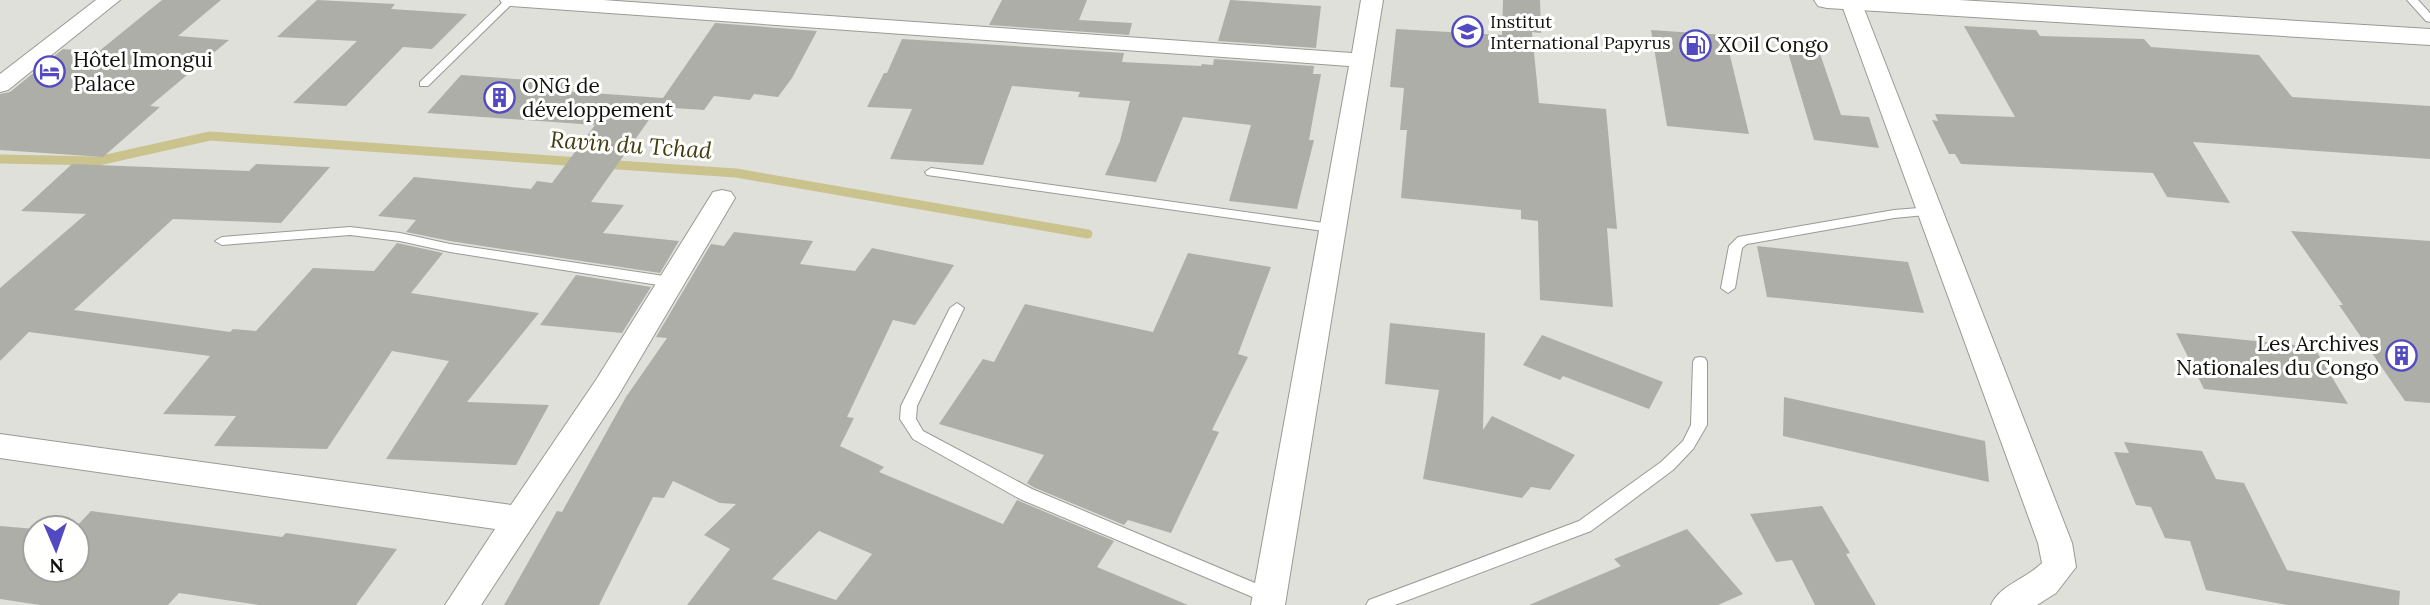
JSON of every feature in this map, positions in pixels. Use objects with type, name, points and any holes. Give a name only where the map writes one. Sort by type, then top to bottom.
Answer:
[{"type":"street","points":[[0,85],[109,0]]},
{"type":"street","points":[[511,0],[1361,60]]},
{"type":"street","points":[[1268,601],[1372,0]]},
{"type":"street","points":[[2008,605],[2044,583],[2059,567],[2055,543],[1931,211],[1838,1],[2430,37]]},
{"type":"street","points":[[462,605],[607,388],[722,198]]},
{"type":"street","points":[[0,446],[519,519]]},
{"type":"lane","points":[[424,84],[511,0]]},
{"type":"lane","points":[[2412,0],[2430,19]]},
{"type":"lane","points":[[931,172],[1331,228]]},
{"type":"lane","points":[[1728,288],[1736,246],[1743,240],[1894,214],[1931,211]]},
{"type":"lane","points":[[222,240],[350,231],[671,282]]},
{"type":"lane","points":[[957,307],[909,406],[908,419],[918,435],[1027,494],[1268,601]]},
{"type":"lane","points":[[1376,605],[1585,526],[1667,466],[1688,445],[1699,425],[1700,362]]},
{"type":"building","points":[[162,0],[221,0],[178,36],[229,40],[150,106],[160,107],[103,157],[0,150],[0,94],[10,92],[63,49],[98,52]]},
{"type":"building","points":[[317,0],[395,4],[391,9],[467,14],[432,49],[403,47],[346,106],[293,103],[357,41],[277,37]]},
{"type":"building","points":[[1002,0],[1087,0],[1079,20],[1132,23],[1129,35],[989,25]]},
{"type":"building","points":[[1230,0],[1321,6],[1316,48],[1218,41]]},
{"type":"building","points":[[1503,0],[1540,0],[1541,33],[1532,32],[1539,103],[1606,109],[1617,229],[1607,228],[1613,307],[1540,300],[1538,221],[1521,219],[1521,210],[1401,198],[1407,130],[1400,130],[1404,88],[1390,87],[1396,29],[1502,35]]},
{"type":"building","points":[[715,23],[817,31],[792,78],[778,97],[754,94],[750,100],[714,96],[704,110],[658,107],[591,202],[624,205],[603,233],[679,241],[660,273],[450,241],[406,232],[416,220],[378,216],[414,177],[531,189],[537,181],[552,183],[595,125],[427,113],[461,75],[570,83],[563,91],[663,98]]},
{"type":"building","points":[[1964,26],[2036,30],[2040,36],[2144,39],[2151,47],[2259,55],[2292,97],[2430,106],[2430,159],[2193,142],[2230,203],[2167,197],[2153,173],[1961,164],[1955,154],[1949,154],[1932,120],[1938,121],[1935,114],[2015,117]]},
{"type":"building","points":[[1651,30],[1725,35],[1749,134],[1667,126]]},
{"type":"building","points":[[902,39],[1124,53],[1122,62],[1201,66],[1213,65],[1214,59],[1314,66],[1313,74],[1321,74],[1309,140],[1314,140],[1297,209],[1229,201],[1251,125],[1183,117],[1156,182],[1105,175],[1120,141],[1130,101],[1078,97],[1080,92],[1012,86],[983,165],[890,159],[912,109],[867,107],[884,73],[887,73]]},
{"type":"building","points":[[1784,39],[1816,42],[1841,115],[1869,117],[1879,148],[1814,140]]},
{"type":"building","points":[[72,164],[249,171],[256,164],[330,167],[281,223],[173,219],[74,310],[230,332],[233,329],[256,331],[313,268],[374,271],[397,243],[443,253],[411,293],[539,313],[467,402],[549,405],[516,465],[386,459],[449,361],[392,351],[327,449],[214,446],[236,416],[163,414],[210,356],[29,332],[0,361],[0,288],[86,214],[21,211]]},
{"type":"building","points":[[2291,231],[2430,241],[2430,403],[2405,401]]},
{"type":"building","points":[[734,232],[813,241],[800,264],[855,271],[872,248],[954,265],[915,325],[893,320],[847,417],[854,418],[840,446],[884,467],[879,472],[1003,524],[1017,500],[1114,541],[1097,567],[1188,605],[687,605],[730,549],[704,535],[736,504],[720,503],[673,481],[664,498],[653,497],[599,605],[504,605],[557,511],[562,512],[626,397],[667,338],[656,337],[711,244],[724,246]],"holes":[[[819,531],[872,554],[836,600],[772,579]]]},
{"type":"building","points":[[1757,246],[1908,262],[1924,313],[1767,297]]},
{"type":"building","points":[[1188,253],[1271,267],[1238,354],[1248,357],[1212,430],[1219,432],[1171,533],[1128,520],[1124,525],[1033,487],[1027,483],[1044,455],[939,424],[983,359],[994,362],[1025,304],[1153,332]]},
{"type":"building","points":[[576,275],[651,287],[622,333],[540,325]]},
{"type":"building","points":[[1390,323],[1485,333],[1483,430],[1492,416],[1575,455],[1550,490],[1531,487],[1522,498],[1423,479],[1439,390],[1385,384]]},
{"type":"building","points":[[2176,333],[2314,347],[2348,404],[2204,389]]},
{"type":"building","points":[[1542,335],[1663,382],[1649,409],[1563,376],[1560,380],[1523,365]]},
{"type":"building","points":[[1784,397],[1985,441],[1989,482],[1783,436]]},
{"type":"building","points":[[2124,442],[2202,451],[2216,479],[2244,483],[2287,570],[2400,591],[2399,605],[2287,605],[2206,590],[2190,541],[2165,538],[2151,507],[2136,505],[2114,452],[2129,453]]},
{"type":"building","points":[[1822,506],[1876,605],[1815,605],[1792,560],[1776,562],[1750,514]]},
{"type":"building","points":[[91,511],[282,537],[286,533],[397,549],[356,605],[259,605],[179,593],[168,605],[40,605],[0,599],[0,526],[21,528],[21,584],[91,584],[91,514],[88,514]]},
{"type":"building","points":[[1687,529],[1743,594],[1718,605],[1529,605],[1621,566],[1614,559]]},
{"type":"waterway","name":"Ravin du Tchad","points":[[0,159],[98,161],[210,136],[580,162]]},
{"type":"waterway","name":"Ravin du Tchad","points":[[603,164],[736,173],[1088,234]]},
{"type":"place","name":"Institut International Papyrus","points":[[1467,32]]},
{"type":"place","name":"XOil Congo","points":[[1695,45]]},
{"type":"place","name":"Hôtel Imongui Palace","points":[[50,72]]},
{"type":"place","name":"ONG de développement","points":[[499,98]]},
{"type":"place","name":"Les Archives Nationales du Congo","points":[[2402,356]]}]
